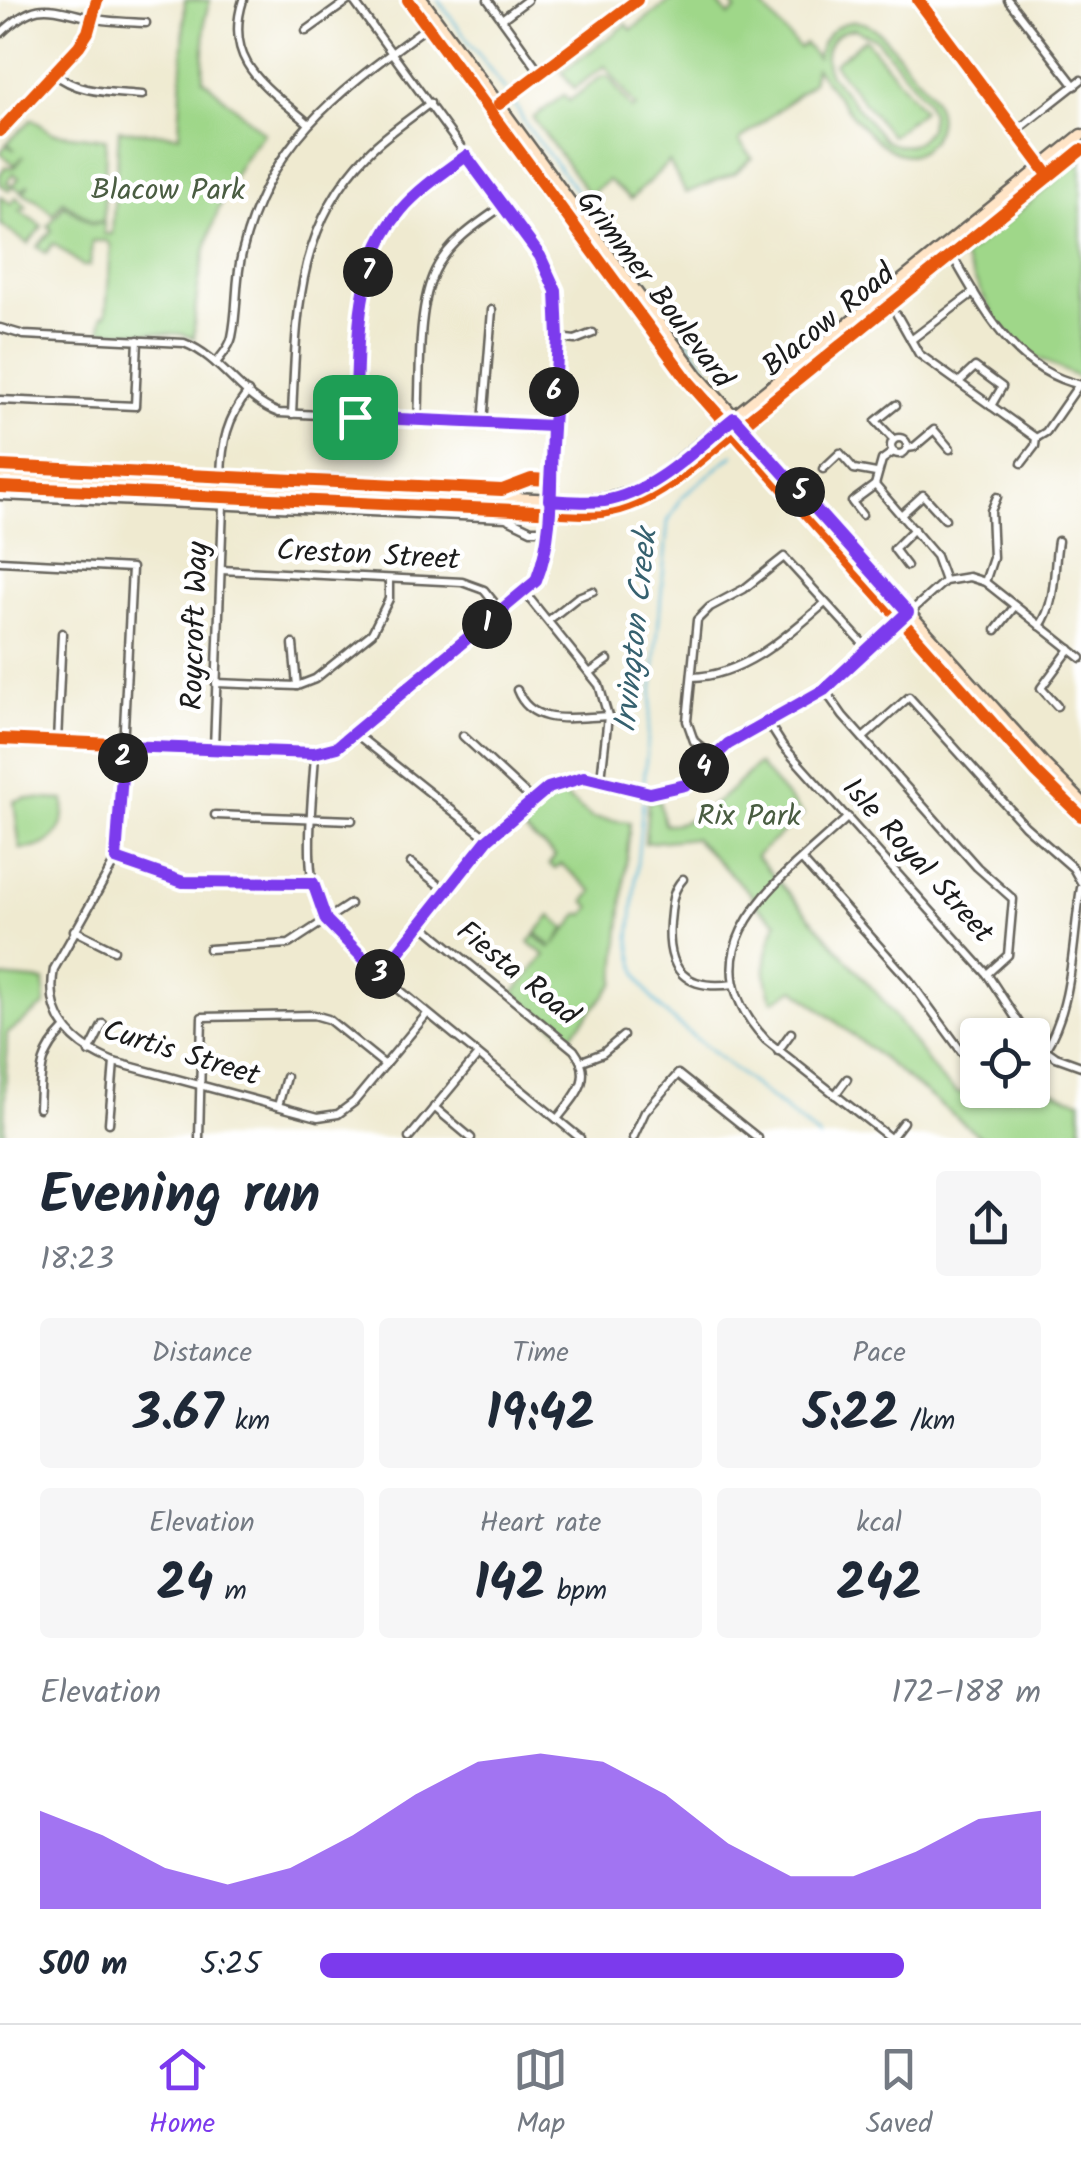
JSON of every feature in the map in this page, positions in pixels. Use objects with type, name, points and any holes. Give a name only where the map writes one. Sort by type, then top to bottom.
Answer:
[{"type":"main road","name":"Grimmer Boulevard","points":[[408,0],[432,23],[494,107],[689,382],[1081,801]]},
{"type":"main road","name":"Grimmer Boulevard","points":[[422,0],[432,23]]},
{"type":"main road","name":"Blacow Road","points":[[0,487],[548,506],[605,500],[636,491],[733,425],[1045,172],[1081,136]]},
{"type":"main road","name":"Blacow Road","points":[[1045,172],[1081,150]]},
{"type":"main road","name":"Blacow Road","points":[[0,474],[548,506]]},
{"type":"main road","name":"Grimmer Boulevard","points":[[904,616],[1036,773],[1081,816]]},
{"type":"street","points":[[0,131],[78,46],[98,0]]},
{"type":"street","points":[[242,0],[236,36],[248,70],[308,124]]},
{"type":"street","points":[[0,739],[314,753],[337,747],[536,581],[548,530],[558,338],[556,291],[550,274],[430,103],[351,0],[306,31]]},
{"type":"street","points":[[488,0],[540,72]]},
{"type":"street","points":[[502,19],[527,0]]},
{"type":"street","points":[[494,107],[637,0]]},
{"type":"street","points":[[918,0],[1045,172]]},
{"type":"street","points":[[1008,0],[1078,83],[1015,132]]},
{"type":"street","points":[[0,34],[18,15],[42,6],[93,19],[146,23]]},
{"type":"street","points":[[216,363],[232,337],[237,276],[248,229],[282,158],[342,90],[432,23]]},
{"type":"street","points":[[54,73],[85,89],[142,95]]},
{"type":"street","points":[[292,414],[299,298],[310,244],[342,184],[371,149],[430,103]]},
{"type":"street","points":[[355,417],[361,298],[382,235],[428,184],[466,156]]},
{"type":"street","points":[[418,420],[426,301],[435,271],[446,253],[471,228],[503,206]]},
{"type":"street","points":[[949,250],[988,318],[1019,353],[1079,385],[1046,432],[1036,438]]},
{"type":"street","points":[[911,340],[974,292]]},
{"type":"street","points":[[484,422],[492,310]]},
{"type":"street","points":[[897,315],[920,354],[1036,438]]},
{"type":"street","points":[[0,328],[24,335],[184,343],[204,352],[266,408],[292,414],[552,426]]},
{"type":"street","points":[[558,338],[574,340],[593,333]]},
{"type":"street","points":[[0,400],[136,406],[138,340]]},
{"type":"street","points":[[959,382],[976,367],[1002,388],[991,406]]},
{"type":"street","points":[[221,476],[222,443],[227,427],[248,392]]},
{"type":"street","points":[[894,440],[876,421],[896,405]]},
{"type":"street","points":[[893,452],[900,454],[914,447],[934,430],[950,449]]},
{"type":"street","points":[[1022,464],[1036,438]]},
{"type":"street","points":[[893,452],[890,444],[894,440],[904,439],[907,448]]},
{"type":"street","points":[[893,452],[882,460],[875,485],[936,556],[945,581]]},
{"type":"street","points":[[823,468],[840,453],[854,469],[876,473]]},
{"type":"street","points":[[0,466],[502,490],[531,479],[550,480]]},
{"type":"street","points":[[862,515],[852,502],[875,485]]},
{"type":"street","points":[[902,515],[923,495],[945,519]]},
{"type":"street","points":[[0,496],[506,518],[531,530],[548,530]]},
{"type":"street","points":[[985,582],[993,558],[990,511],[997,497]]},
{"type":"street","name":"Roycroft Way","points":[[214,748],[223,506]]},
{"type":"street","points":[[907,566],[894,549],[914,529]]},
{"type":"street","points":[[1040,626],[1053,601],[1052,574],[1058,541]]},
{"type":"street","points":[[713,758],[689,733],[687,720],[698,620],[710,608],[784,557],[867,648]]},
{"type":"street","name":"Curtis Street","points":[[0,561],[132,568],[116,859],[58,960],[50,986],[53,1008],[64,1030],[89,1052],[114,1062],[318,1117],[338,1114],[354,1102],[428,1014]]},
{"type":"street","name":"Creston Street","points":[[221,570],[475,585],[502,611]]},
{"type":"street","points":[[380,975],[488,839],[548,788],[584,777],[623,789],[670,791],[767,721],[824,690],[945,581],[969,577],[985,582],[1081,658]]},
{"type":"street","points":[[216,684],[297,686],[315,679],[372,632],[389,599],[389,579]]},
{"type":"street","points":[[548,620],[578,597],[593,591]]},
{"type":"street","points":[[525,593],[590,672],[604,697],[608,716],[602,780]]},
{"type":"street","points":[[692,677],[730,670],[782,640],[825,603]]},
{"type":"street","points":[[996,630],[1015,606]]},
{"type":"street","points":[[57,742],[62,634]]},
{"type":"street","points":[[293,644],[297,686]]},
{"type":"street","points":[[1057,706],[1041,688],[1070,649]]},
{"type":"street","points":[[590,672],[608,660]]},
{"type":"street","points":[[517,690],[522,702],[541,716],[608,716]]},
{"type":"street","points":[[824,690],[977,867],[1014,899],[1008,955],[987,974]]},
{"type":"street","points":[[862,738],[908,697],[1025,826],[1073,868],[1081,885],[1062,1009],[1050,1041]]},
{"type":"street","name":"Isle Royal Street","points":[[767,721],[783,746],[987,974],[1015,1018]]},
{"type":"street","points":[[356,734],[488,839]]},
{"type":"street","points":[[463,736],[532,800]]},
{"type":"street","points":[[314,753],[313,883],[326,920],[380,975],[580,1138]]},
{"type":"street","points":[[215,815],[352,820]]},
{"type":"street","points":[[848,817],[754,905],[740,928],[733,957],[734,984],[750,1022],[778,1050],[891,1138],[903,1122]]},
{"type":"street","points":[[116,859],[183,882],[313,883]]},
{"type":"street","points":[[802,860],[910,980],[960,1049]]},
{"type":"street","points":[[411,862],[446,892]]},
{"type":"street","points":[[682,878],[673,889],[669,938],[673,961],[687,979],[706,988],[734,984]]},
{"type":"street","points":[[210,949],[289,944],[350,904]]},
{"type":"street","name":"Fiesta Road","points":[[420,923],[574,1050],[582,1061]]},
{"type":"street","points":[[74,930],[114,950]]},
{"type":"street","points":[[199,1138],[202,1017],[314,1014],[328,1019],[385,1064]]},
{"type":"street","points":[[89,1052],[104,1024]]},
{"type":"street","points":[[39,1108],[44,1056],[64,1030]]},
{"type":"street","points":[[778,1050],[791,1033]]},
{"type":"street","points":[[557,1119],[583,1086],[582,1061],[603,1053],[623,1036]]},
{"type":"street","points":[[1050,1052],[1081,1066]]},
{"type":"street","points":[[408,1138],[479,1054]]},
{"type":"street","points":[[109,1123],[114,1062]]},
{"type":"street","points":[[633,1138],[644,1112],[678,1074],[758,1138]]},
{"type":"street","points":[[278,1106],[286,1077]]},
{"type":"street","points":[[834,1095],[847,1078]]},
{"type":"street","points":[[434,1107],[471,1138]]},
{"type":"green space","name":"Blacow Park","points":[[185,0],[210,0],[205,18],[203,79],[264,133],[233,177],[221,202],[204,256],[194,338],[181,334],[101,331],[102,316],[106,315],[111,246],[107,241],[92,241],[90,266],[83,266],[53,243],[46,253],[37,247],[52,230],[48,226],[64,205],[92,224],[104,222],[104,234],[112,234],[119,130],[179,135]]},
{"type":"green space","points":[[671,0],[714,0],[729,16],[736,10],[729,0],[757,0],[799,48],[805,44],[817,58],[832,31],[849,22],[869,25],[887,40],[931,95],[938,113],[937,128],[919,152],[903,154],[886,148],[853,116],[815,68],[812,83],[739,141],[752,158],[735,173],[686,193],[669,162],[631,199],[608,180],[589,195],[533,118],[564,95],[569,101],[602,76],[608,76],[632,109],[636,107],[605,66],[574,88],[562,72],[627,24],[631,30]],"holes":[[[855,29],[876,39],[926,100],[931,114],[925,134],[910,145],[885,141],[829,73],[827,49],[840,33]]]},
{"type":"green space","points":[[865,39],[923,110],[891,136],[833,64]]},
{"type":"green space","points":[[32,119],[53,133],[106,139],[102,222],[91,221],[63,201],[53,214],[23,193],[29,184],[21,191],[13,186],[19,178],[13,173],[7,182],[12,186],[9,190],[0,184],[5,167],[15,167],[24,156],[15,165],[0,153],[6,145],[15,150],[7,143]]},
{"type":"green space","points":[[1081,160],[1081,379],[1030,354],[1010,336],[995,319],[963,257]]},
{"type":"green space","points":[[0,196],[11,204],[16,197],[27,207],[19,210],[42,226],[28,244],[0,224]]},
{"type":"green space","name":"Rix Park","points":[[758,764],[803,815],[756,856],[881,998],[939,1077],[960,1093],[960,1108],[1050,1108],[1050,1089],[1081,1100],[1081,1138],[982,1138],[795,989],[773,1001],[766,962],[777,922],[694,838],[645,843],[648,801],[659,800],[664,824],[690,819],[715,803]]},
{"type":"green space","points":[[557,790],[592,818],[630,822],[615,983],[569,1038],[514,993],[545,955],[529,942],[535,935],[552,947],[536,933],[551,916],[566,928],[554,945],[591,907],[585,901],[593,891],[561,864],[555,869],[549,864],[555,856],[521,828],[510,826]]},
{"type":"green space","points":[[64,800],[63,821],[48,842],[20,849],[14,801]]},
{"type":"green space","points":[[0,977],[44,981],[45,1005],[7,1034],[4,1138],[0,1138]]},
{"type":"waterway","name":"Irvington Creek","points":[[438,0],[505,90]]},
{"type":"waterway","name":"Irvington Creek","points":[[514,103],[526,125],[655,293],[724,393]]},
{"type":"waterway","name":"Irvington Creek","points":[[644,781],[668,521],[682,497],[734,454]]},
{"type":"waterway","name":"Irvington Creek","points":[[643,801],[630,939],[642,982],[669,1017],[820,1138]]},
{"type":"cycle path","points":[[0,131],[79,46],[88,32],[97,0]]},
{"type":"cycle path","points":[[408,0],[689,382],[1037,773],[1081,816]]},
{"type":"cycle path","points":[[499,104],[637,0]]},
{"type":"cycle path","points":[[918,0],[1049,176]]},
{"type":"cycle path","points":[[0,487],[583,513],[630,505],[672,482],[1081,150]]},
{"type":"cycle path","points":[[0,466],[502,490],[531,479],[550,480]]},
{"type":"cycle path","points":[[0,739],[315,753],[337,747],[536,581],[547,545],[548,511]]},
{"type":"cycle path","points":[[380,975],[488,839],[548,788],[584,777],[650,793],[685,785],[728,744],[824,689],[900,619]]},
{"type":"route","points":[[466,156],[540,256],[556,291],[558,338],[549,500],[605,500],[636,491],[734,418],[908,612],[824,690],[728,744],[685,785],[650,793],[584,777],[548,788],[488,839],[380,975],[326,920],[313,883],[174,881],[116,859],[124,746],[314,753],[337,747],[536,581],[548,545],[548,511],[552,426],[355,417],[361,298],[382,235],[428,184],[466,156]]}]
